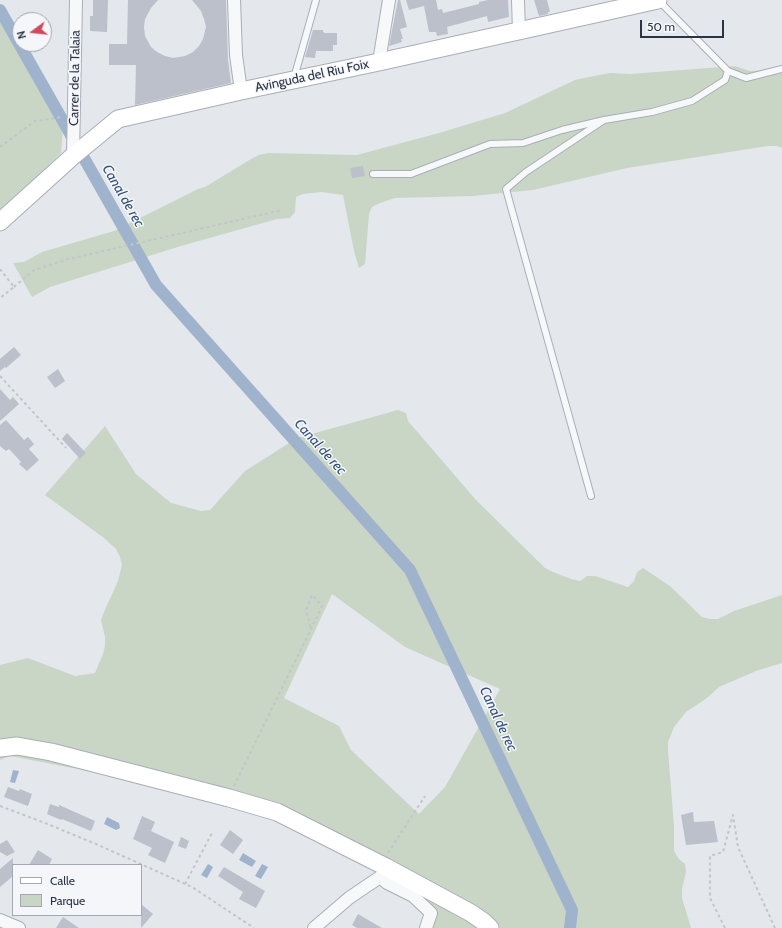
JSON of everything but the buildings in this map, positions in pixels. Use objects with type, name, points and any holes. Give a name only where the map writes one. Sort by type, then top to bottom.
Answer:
[{"type":"street","name":"Carrer de la Talaia","points":[[73,156],[76,0]]},
{"type":"street","points":[[234,0],[236,55],[241,91]]},
{"type":"street","points":[[379,62],[389,0]]},
{"type":"street","points":[[518,0],[519,31]]},
{"type":"street","name":"Avinguda del Riu Foix","points":[[0,222],[73,156],[118,119],[658,0]]},
{"type":"street","points":[[0,748],[17,746],[51,752],[278,812],[382,869],[471,913],[490,928]]},
{"type":"street","points":[[314,928],[382,869]]},
{"type":"street","points":[[382,869],[387,883],[413,896],[431,913],[426,928]]},
{"type":"street","points":[[0,920],[19,928]]},
{"type":"lane","points":[[294,80],[316,0]]},
{"type":"lane","points":[[658,0],[728,71],[746,78],[782,69]]},
{"type":"lane","points":[[373,174],[411,174],[490,144],[523,143],[562,130],[604,120],[652,112],[692,101],[725,80],[728,71]]},
{"type":"lane","points":[[591,496],[506,189],[526,172],[604,120]]},
{"type":"path","points":[[0,147],[35,121],[74,115]]},
{"type":"path","points":[[0,298],[34,270],[69,259],[282,210]]},
{"type":"path","points":[[0,269],[14,287]]},
{"type":"path","points":[[0,376],[66,448]]},
{"type":"path","points":[[229,798],[311,629],[322,606],[312,595],[306,610],[311,629]]},
{"type":"path","points":[[382,869],[425,796]]},
{"type":"path","points":[[0,806],[96,844],[140,864]]},
{"type":"path","points":[[725,928],[710,898],[710,856],[723,852],[733,816],[738,847],[775,928]]},
{"type":"path","points":[[185,884],[212,833]]},
{"type":"path","points":[[142,865],[185,884],[254,928]]},
{"type":"green space","points":[[0,9],[12,28],[12,52],[27,52],[64,113],[61,153],[0,214]]},
{"type":"green space","points":[[735,66],[750,71],[782,69],[782,148],[777,146],[768,146],[627,168],[533,190],[473,196],[395,198],[372,207],[369,214],[365,264],[359,268],[354,251],[343,195],[321,192],[303,194],[296,197],[295,212],[290,218],[277,219],[181,246],[50,287],[32,297],[13,263],[24,262],[42,252],[114,231],[198,189],[205,187],[259,155],[268,153],[357,155],[439,133],[505,113],[575,80],[610,73],[630,74]]},
{"type":"green space","points":[[398,410],[406,413],[408,421],[476,500],[545,568],[553,572],[580,581],[587,576],[595,576],[628,587],[634,581],[637,572],[643,568],[670,586],[702,617],[710,619],[718,619],[734,611],[782,595],[782,663],[756,671],[719,687],[707,698],[686,712],[674,727],[668,742],[674,826],[674,851],[678,858],[685,864],[686,872],[682,889],[682,898],[691,928],[431,928],[412,889],[229,798],[10,756],[0,760],[0,665],[28,658],[75,676],[95,673],[103,654],[105,637],[101,620],[118,581],[122,565],[120,557],[116,549],[104,538],[45,495],[105,426],[136,474],[171,503],[201,511],[210,510],[245,471],[297,438]],"holes":[[[332,594],[405,647],[500,689],[445,787],[419,814],[351,750],[339,726],[284,698]]]},
{"type":"water","points":[[13,770],[19,771],[15,783],[10,782]]},
{"type":"water","points":[[107,817],[119,823],[120,828],[116,830],[104,824]]},
{"type":"water","points":[[243,853],[256,861],[252,867],[239,860]]},
{"type":"water","points":[[208,864],[213,867],[207,878],[201,875]]},
{"type":"water","points":[[262,864],[268,867],[261,879],[255,876]]},
{"type":"waterway","name":"Canal de rec","points":[[0,10],[156,285],[410,570],[572,910],[570,928]]}]
